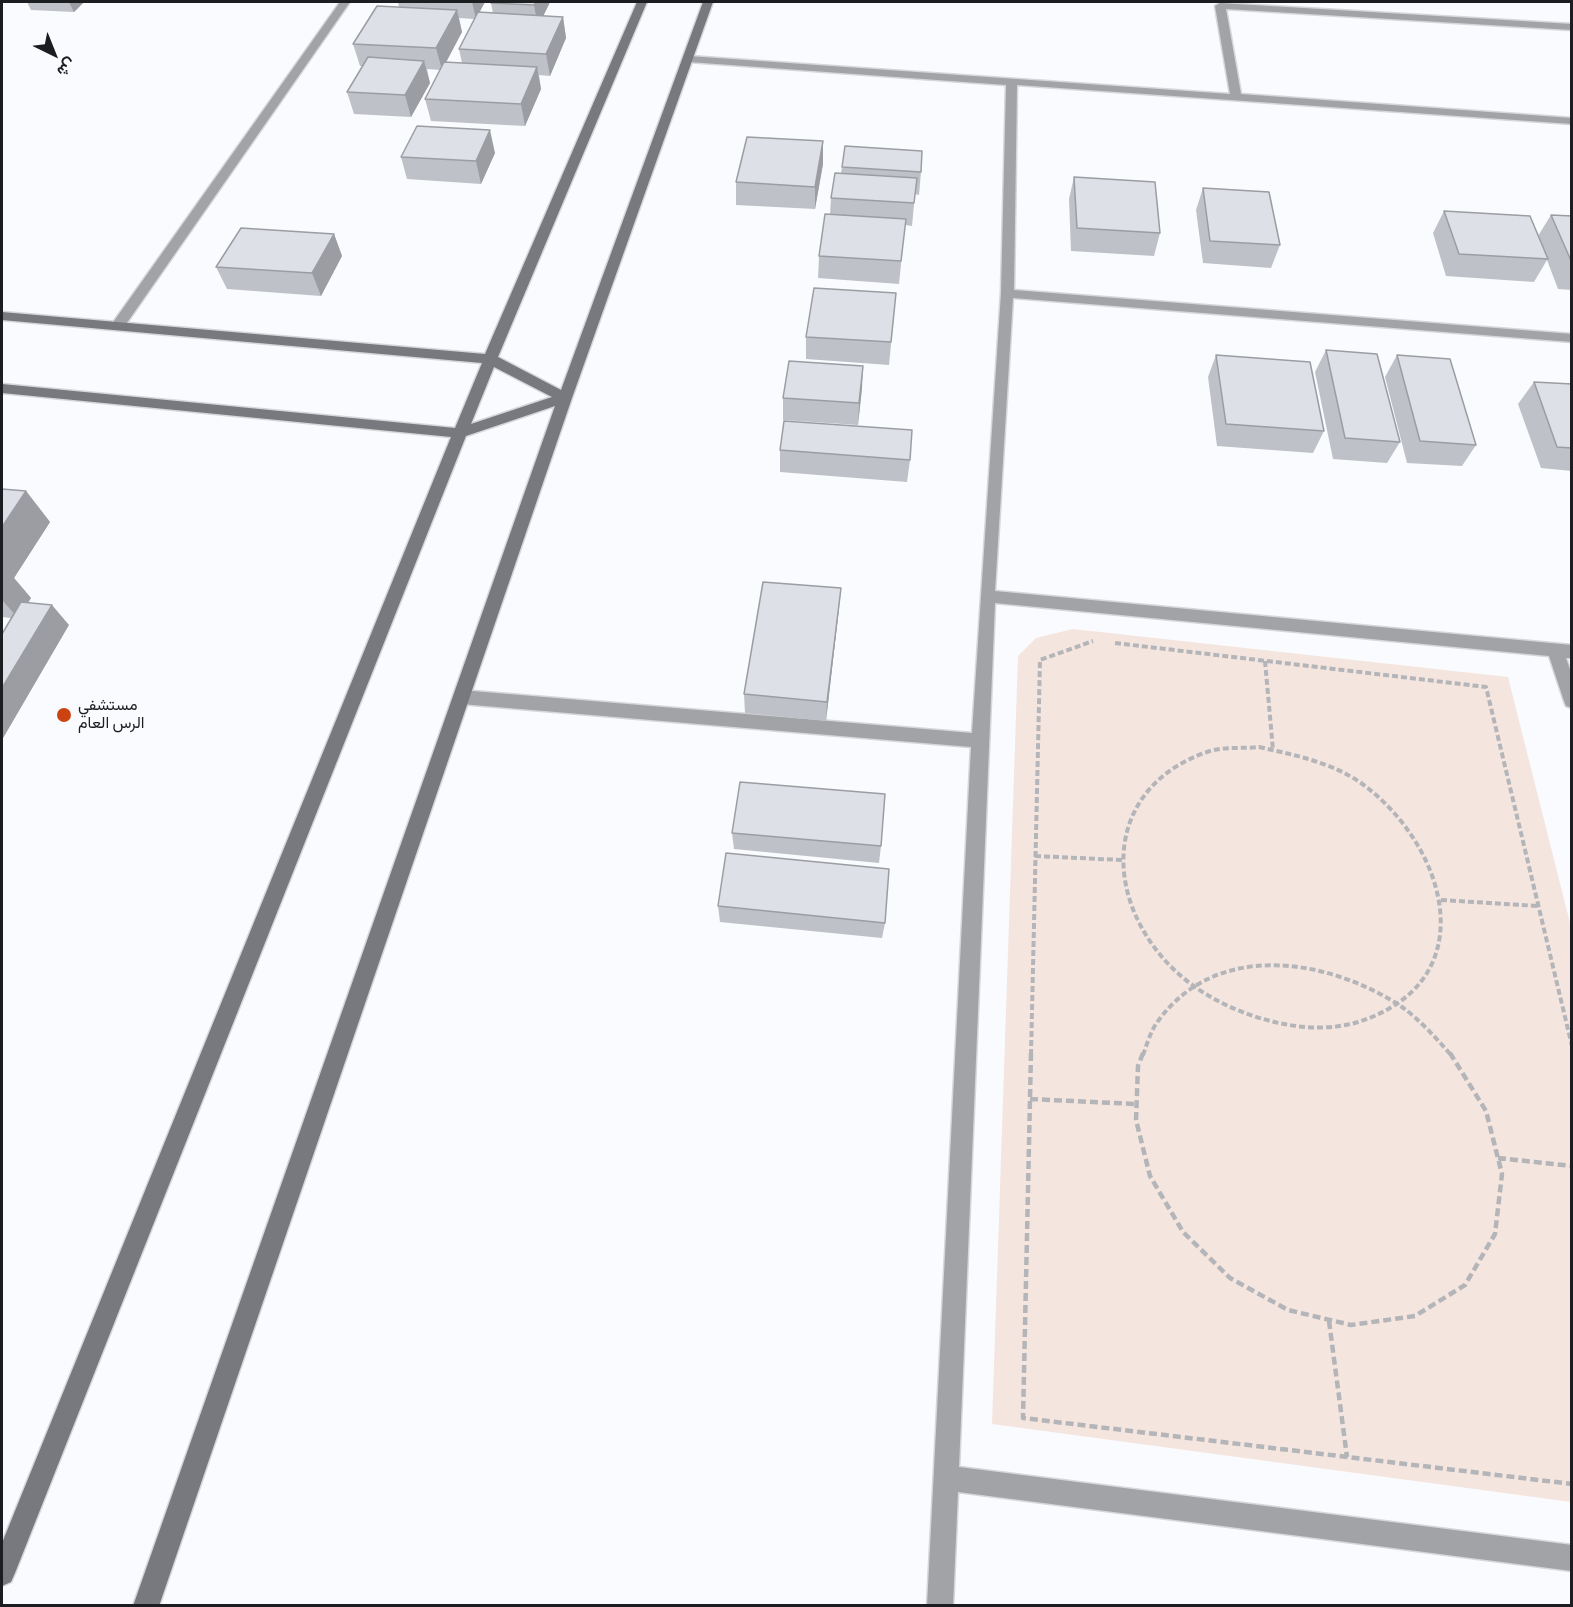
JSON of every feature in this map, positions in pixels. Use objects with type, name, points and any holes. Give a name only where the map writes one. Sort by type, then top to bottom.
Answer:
[{"type":"street","points":[[119,324],[345,2]]},
{"type":"street","points":[[2,1573],[489,359],[642,2]]},
{"type":"street","points":[[146,1605],[564,398],[708,2]]},
{"type":"street","points":[[1236,97],[1220,4],[1572,27]]},
{"type":"street","points":[[688,59],[1572,121]]},
{"type":"street","points":[[940,1605],[987,596],[1007,293],[1012,82]]},
{"type":"street","points":[[1007,293],[1572,338]]},
{"type":"street","points":[[2,316],[119,324],[489,359],[564,398]]},
{"type":"street","points":[[2,388],[460,433],[564,398]]},
{"type":"street","points":[[987,596],[1563,652],[1572,701]]},
{"type":"street","points":[[461,697],[981,741]]},
{"type":"street","points":[[946,1478],[1572,1558]]},
{"type":"path","points":[[1101,642],[1089,640],[1040,660],[1023,1419],[1572,1484]]},
{"type":"path","points":[[1113,643],[1486,687],[1572,1046]]},
{"type":"path","points":[[1265,661],[1273,750]]},
{"type":"path","points":[[1259,747],[1273,750],[1311,758],[1360,783],[1402,819],[1431,863],[1443,912],[1437,959],[1409,998],[1365,1022],[1308,1028],[1254,1018],[1204,993],[1162,957],[1134,914],[1121,870],[1125,829],[1142,794],[1171,767],[1209,751],[1259,747]]},
{"type":"path","points":[[1035,856],[1122,860]]},
{"type":"path","points":[[1440,900],[1538,906]]},
{"type":"path","points":[[1289,964],[1347,977],[1396,1005],[1451,1054],[1486,1111],[1502,1174],[1495,1234],[1465,1285],[1415,1316],[1351,1325],[1288,1310],[1230,1278],[1183,1232],[1150,1176],[1136,1120],[1138,1066],[1157,1022],[1190,988],[1234,969],[1289,964]]},
{"type":"path","points":[[1030,1099],[1136,1104]]},
{"type":"path","points":[[1497,1158],[1572,1166]]},
{"type":"path","points":[[1329,1321],[1347,1457]]},
{"type":"shaded area","points":[[1073,629],[1508,677],[1571,927],[1571,1502],[992,1424],[1018,656],[1036,638]]},
{"type":"building","points":[[492,2],[536,2],[534,5]]},
{"type":"building","points":[[377,6],[457,10],[436,48],[353,44]]},
{"type":"building","points":[[478,12],[563,17],[546,54],[459,49]]},
{"type":"building","points":[[368,57],[424,61],[405,95],[347,92]]},
{"type":"building","points":[[444,62],[537,67],[521,104],[425,99]]},
{"type":"building","points":[[417,126],[490,130],[476,161],[401,157]]},
{"type":"building","points":[[747,137],[823,141],[815,187],[736,182]]},
{"type":"building","points":[[845,146],[922,151],[921,172],[842,167]]},
{"type":"building","points":[[835,173],[917,178],[914,203],[831,198]]},
{"type":"building","points":[[1074,177],[1155,182],[1160,233],[1077,228]]},
{"type":"building","points":[[1203,188],[1269,192],[1280,245],[1210,241]]},
{"type":"building","points":[[1444,211],[1530,216],[1548,259],[1459,254]]},
{"type":"building","points":[[825,214],[906,219],[901,261],[819,256]]},
{"type":"building","points":[[1551,215],[1572,216],[1572,263]]},
{"type":"building","points":[[241,228],[334,234],[312,273],[216,267]]},
{"type":"building","points":[[814,288],[896,293],[891,342],[806,337]]},
{"type":"building","points":[[1326,350],[1377,354],[1400,442],[1345,438]]},
{"type":"building","points":[[1216,355],[1310,362],[1324,431],[1226,424]]},
{"type":"building","points":[[1397,355],[1450,359],[1476,445],[1420,441]]},
{"type":"building","points":[[789,361],[863,366],[859,403],[783,398]]},
{"type":"building","points":[[1534,382],[1572,384],[1572,448],[1557,447]]},
{"type":"building","points":[[784,421],[912,430],[910,460],[780,450]]},
{"type":"building","points":[[2,489],[26,491],[2,527]]},
{"type":"building","points":[[763,582],[841,588],[827,702],[744,694]]},
{"type":"building","points":[[21,602],[52,605],[2,688],[2,634]]},
{"type":"building","points":[[740,782],[885,794],[881,846],[732,833]]},
{"type":"building","points":[[726,853],[889,869],[885,923],[718,906]]},
{"type":"place","name":"مستشفي الرس العام","points":[[64,715]]}]
